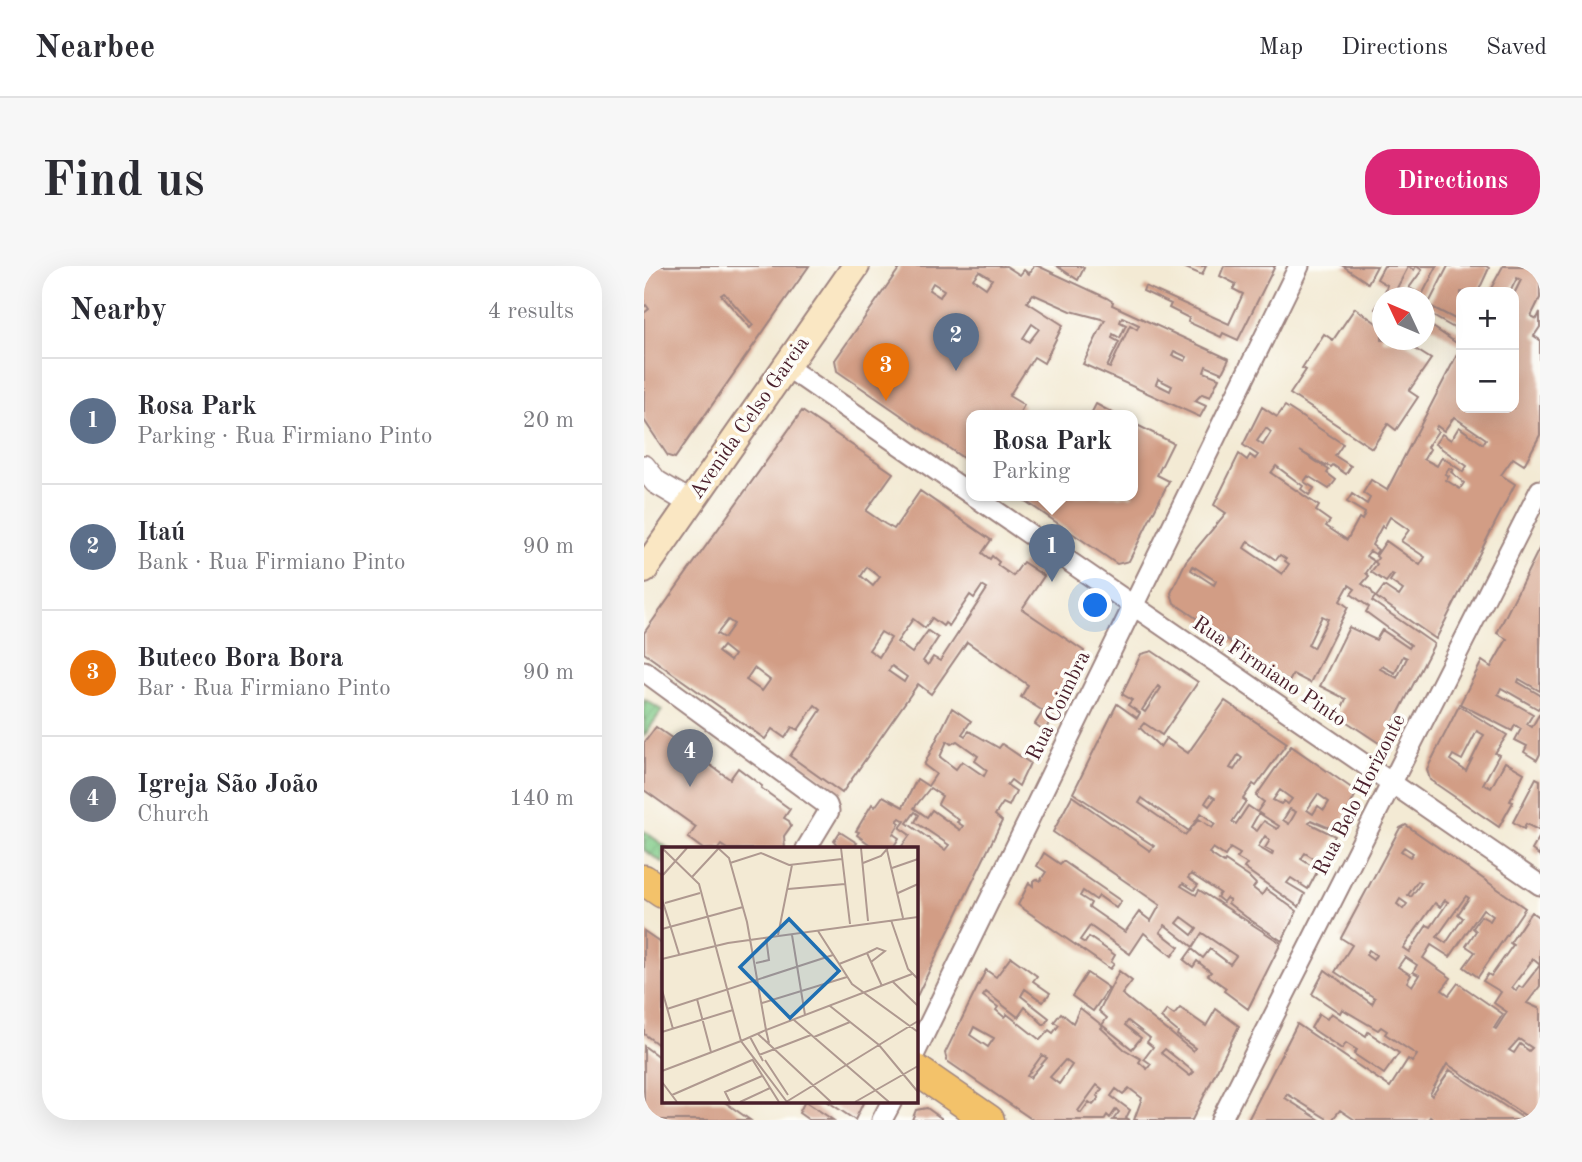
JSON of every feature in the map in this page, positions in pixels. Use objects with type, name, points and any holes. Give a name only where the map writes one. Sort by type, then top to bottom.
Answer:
[{"type":"main road","name":"Avenida Celso Garcia","points":[[644,569],[856,266]]},
{"type":"main road","points":[[644,880],[662,892]]},
{"type":"main road","points":[[917,1070],[989,1120]]},
{"type":"street","name":"Rua Coimbra","points":[[917,1049],[1299,266]]},
{"type":"street","name":"Rua Firmiano Pinto","points":[[787,367],[966,491]]},
{"type":"street","points":[[644,467],[656,482],[691,503]]},
{"type":"street","name":"Rua Belo Horizonte","points":[[1221,1120],[1540,490]]},
{"type":"street","name":"Rua Firmiano Pinto","points":[[980,501],[1540,885]]},
{"type":"street","points":[[644,671],[827,805],[829,811],[807,847]]},
{"type":"street","points":[[882,1120],[891,1102]]},
{"type":"green space","points":[[644,699],[662,710],[644,736]]},
{"type":"green space","points":[[644,831],[666,847],[662,847],[662,862],[644,850]]},
{"type":"building","points":[[644,266],[809,266],[675,458],[668,456],[644,420],[644,313],[649,309],[646,305],[644,307]],"holes":[[[724,293],[753,325],[750,328],[721,295]]]},
{"type":"building","points":[[901,266],[1006,266],[1020,275],[1024,270],[1029,274],[1034,266],[1038,266],[1107,298],[1113,302],[1112,305],[1229,359],[1222,373],[1206,366],[1204,372],[1219,378],[1210,397],[1202,394],[1195,401],[1206,406],[1200,417],[1083,364],[1105,320],[1071,311],[1033,294],[1027,302],[1063,325],[1044,363],[1034,357],[1009,396],[1024,405],[1021,410],[966,410],[966,460],[837,371],[835,360]],"holes":[[[979,271],[992,279],[986,288],[973,279]],[[933,283],[944,290],[940,297],[929,290]],[[1122,317],[1139,325],[1137,329],[1130,325],[1110,368],[1107,367],[1119,342],[1112,338],[1113,334],[1120,338],[1126,325],[1120,322]],[[1032,324],[1039,329],[1029,342],[1023,338]],[[1174,351],[1187,357],[1185,361],[1172,355]],[[1158,379],[1172,386],[1170,391],[1156,384]]]},
{"type":"building","points":[[1057,266],[1080,266],[1084,268],[1078,280]]},
{"type":"building","points":[[1181,266],[1206,266],[1202,275]]},
{"type":"building","points":[[1224,266],[1275,266],[1238,340],[1223,333],[1221,337],[1188,322],[1189,318],[1169,308],[1171,304],[1143,291],[1145,286],[1229,324],[1243,294],[1233,289],[1236,284],[1220,276]]},
{"type":"building","points":[[1343,266],[1377,266],[1368,283]]},
{"type":"building","points":[[1384,266],[1416,266],[1414,270],[1408,267],[1398,287],[1386,287],[1377,279]]},
{"type":"building","points":[[1416,266],[1437,266],[1426,287],[1410,287],[1422,270]]},
{"type":"building","points":[[1448,266],[1489,268],[1480,287],[1456,287],[1456,319],[1435,309],[1435,291]]},
{"type":"building","points":[[1503,266],[1540,266],[1540,298],[1531,316],[1537,319],[1540,312],[1540,327],[1534,336],[1540,340],[1540,435],[1524,465],[1513,458],[1501,475],[1515,484],[1436,639],[1376,597],[1384,586],[1399,596],[1403,590],[1390,581],[1394,575],[1386,582],[1371,572],[1377,564],[1376,556],[1386,541],[1420,565],[1425,557],[1401,541],[1409,530],[1390,517],[1372,545],[1378,550],[1375,554],[1370,551],[1366,556],[1374,561],[1366,573],[1369,576],[1362,584],[1370,589],[1375,597],[1372,601],[1434,644],[1382,745],[1338,716],[1346,699],[1320,686],[1349,627],[1376,640],[1382,630],[1409,648],[1411,645],[1366,612],[1369,607],[1351,594],[1355,589],[1349,585],[1340,601],[1348,607],[1310,683],[1293,674],[1289,682],[1174,603],[1171,593],[1186,561],[1226,513],[1214,505],[1239,454],[1247,460],[1250,455],[1255,459],[1258,455],[1243,445],[1262,407],[1277,417],[1285,406],[1343,444],[1335,456],[1351,466],[1346,474],[1333,465],[1326,466],[1300,451],[1329,470],[1327,473],[1336,480],[1329,489],[1308,476],[1304,482],[1314,488],[1309,495],[1301,489],[1303,486],[1276,466],[1271,473],[1319,506],[1316,511],[1330,521],[1326,526],[1347,540],[1359,518],[1362,520],[1365,513],[1347,502],[1352,494],[1367,504],[1370,498],[1363,493],[1371,480],[1387,490],[1456,357],[1456,413],[1519,413],[1518,287],[1521,280],[1517,278],[1512,287],[1492,287]],"holes":[[[1454,417],[1486,439],[1483,444],[1459,427],[1451,440],[1442,434],[1435,444],[1467,466],[1463,472],[1442,457],[1437,466],[1424,459],[1430,449],[1427,447],[1438,431],[1435,429],[1437,426],[1444,431]],[[1266,428],[1271,432],[1263,445],[1257,441]],[[1449,468],[1453,470],[1451,472],[1464,483],[1460,489],[1446,480],[1449,476],[1445,474]],[[1248,541],[1276,560],[1280,555],[1289,564],[1282,574],[1244,548]],[[1193,566],[1216,581],[1214,585],[1191,570]],[[1322,616],[1328,619],[1313,648],[1308,645]],[[1403,656],[1407,658],[1397,678],[1380,669],[1382,666],[1395,673]]]},
{"type":"building","points":[[1355,308],[1372,320],[1372,350],[1417,350],[1431,359],[1409,391],[1418,397],[1396,430],[1388,424],[1372,448],[1290,394],[1306,370],[1302,368],[1324,334],[1333,340]]},
{"type":"building","points":[[1435,317],[1456,329],[1456,343],[1435,328]]},
{"type":"building","points":[[1096,404],[1107,410],[1093,410]]},
{"type":"building","points":[[802,411],[893,473],[866,511],[894,529],[920,491],[991,540],[982,553],[990,559],[992,556],[999,562],[997,565],[1013,576],[1023,562],[1044,576],[1022,609],[1084,651],[1045,731],[1035,724],[1043,711],[1021,697],[1028,685],[967,642],[931,694],[918,684],[842,793],[790,756],[821,710],[815,705],[798,730],[792,727],[785,738],[772,729],[765,739],[644,653],[644,633]],"holes":[[[867,567],[880,577],[873,586],[861,576]],[[982,586],[987,589],[940,661],[933,657],[928,665],[923,661],[938,638],[928,631],[912,653],[897,642],[913,619],[925,628],[932,618],[943,626],[945,623],[949,626],[970,595],[974,598]],[[728,620],[734,624],[724,638],[717,634]],[[881,632],[891,638],[879,657],[869,650]],[[723,646],[734,655],[730,661],[718,652]],[[892,666],[907,677],[904,682],[888,671]],[[754,668],[770,680],[762,691],[746,680]]]},
{"type":"building","points":[[1138,426],[1173,443],[1157,475],[1169,481],[1129,561],[1117,564],[1025,501],[1138,501]]},
{"type":"building","points":[[1540,547],[1540,691],[1519,679],[1518,682],[1540,695],[1540,706],[1538,709],[1501,688],[1498,694],[1533,714],[1527,724],[1532,727],[1540,713],[1540,754],[1537,760],[1524,752],[1527,746],[1515,740],[1521,729],[1515,725],[1512,731],[1460,704],[1482,661],[1491,667],[1507,639],[1497,633]]},
{"type":"building","points":[[1152,651],[1198,682],[1162,735],[1144,723],[1140,728],[1160,747],[1166,738],[1188,753],[1225,701],[1287,743],[1256,786],[1253,784],[1232,822],[1236,824],[1248,806],[1257,812],[1264,802],[1256,796],[1291,746],[1353,789],[1355,796],[1337,831],[1311,820],[1309,823],[1335,836],[1321,863],[1305,853],[1301,859],[1318,870],[1308,889],[1291,878],[1287,883],[1305,894],[1299,907],[1244,868],[1247,864],[1237,858],[1240,854],[1230,848],[1225,856],[1213,848],[1209,853],[1249,877],[1256,884],[1253,888],[1262,895],[1266,889],[1297,911],[1282,941],[1228,903],[1230,900],[1226,898],[1223,902],[1217,897],[1220,893],[1191,874],[1188,878],[1198,885],[1194,890],[1183,883],[1181,886],[1196,895],[1199,890],[1281,943],[1248,1009],[1224,991],[1226,988],[1208,975],[1211,972],[1197,961],[1193,967],[1184,960],[1192,949],[1203,958],[1210,949],[1230,964],[1236,956],[1202,933],[1193,947],[1165,925],[1160,932],[1179,947],[1172,956],[1144,933],[1130,954],[1090,926],[1080,940],[1085,943],[1089,937],[1115,955],[1110,969],[1018,905],[1029,883],[1033,886],[1033,881],[1040,881],[1046,872],[1037,866],[1044,853],[1060,864],[1063,861],[1121,901],[1116,908],[1099,896],[1096,900],[1083,891],[1080,896],[1091,903],[1089,907],[1125,932],[1139,912],[1151,921],[1160,905],[1053,832],[1072,796],[1150,851],[1154,846],[1073,793],[1117,704],[1137,718],[1140,713],[1128,705],[1132,700],[1122,694],[1141,654]],"holes":[[[1158,686],[1161,688],[1145,712],[1142,710]],[[1238,755],[1242,758],[1234,770],[1230,768]],[[1280,790],[1292,799],[1288,804],[1284,801],[1281,804],[1273,800]],[[1318,794],[1329,802],[1324,810],[1318,806],[1313,814],[1307,810]],[[1210,795],[1215,798],[1209,806],[1205,803]],[[1142,798],[1189,831],[1185,835],[1139,803]],[[1290,809],[1296,812],[1289,824],[1283,820]],[[1201,813],[1215,824],[1212,828],[1199,819],[1191,829]],[[1259,813],[1279,826],[1277,829],[1264,821],[1257,831],[1251,827]],[[1265,836],[1270,840],[1265,848],[1273,852],[1272,855],[1258,847]],[[1182,917],[1197,928],[1192,935],[1177,923]]]},
{"type":"building","points":[[1459,706],[1507,735],[1495,753],[1499,755],[1483,784],[1491,788],[1505,762],[1524,773],[1510,801],[1513,802],[1499,827],[1430,780],[1427,769]],"holes":[[[1477,731],[1484,735],[1466,771],[1450,760],[1453,755],[1462,760]]]},
{"type":"building","points":[[952,708],[971,721],[962,734],[965,736],[969,731],[999,748],[1002,744],[1030,763],[1019,786],[1011,780],[1007,785],[1016,791],[1009,806],[1003,803],[995,815],[1002,821],[917,996],[917,847],[901,847],[910,835],[900,828],[905,821],[900,818],[893,834],[899,838],[893,847],[873,847],[857,835],[859,832],[856,831],[872,804],[875,807],[883,796],[903,807],[917,779],[928,786],[936,774],[924,765]],"holes":[[[947,741],[951,744],[957,741],[978,756],[975,761],[987,770],[984,776],[962,761],[956,769],[940,757]],[[930,788],[942,796],[938,804],[959,820],[957,822],[963,826],[960,830],[932,810],[927,817],[914,808]],[[915,812],[919,815],[915,822],[949,845],[945,850],[907,823]]]},
{"type":"building","points":[[656,727],[730,779],[738,768],[790,809],[784,818],[791,826],[784,836],[785,847],[700,847],[688,838],[696,827],[644,790],[644,743]]},
{"type":"building","points":[[1536,778],[1540,780],[1540,826],[1538,830],[1526,824],[1524,829],[1513,822]]},
{"type":"building","points":[[1406,825],[1525,908],[1478,977],[1464,967],[1475,952],[1466,946],[1476,931],[1473,928],[1481,916],[1490,921],[1493,916],[1483,909],[1450,957],[1431,945],[1423,958],[1451,978],[1442,990],[1449,995],[1458,983],[1503,1014],[1494,1028],[1496,1029],[1507,1012],[1494,1003],[1501,992],[1483,981],[1488,974],[1491,976],[1513,945],[1510,943],[1531,912],[1540,918],[1540,965],[1540,986],[1527,1003],[1540,1009],[1540,1120],[1532,1120],[1447,1064],[1430,1094],[1432,1096],[1450,1070],[1526,1120],[1434,1120],[1430,1117],[1428,1120],[1355,1120],[1340,1110],[1329,1120],[1287,1094],[1285,1098],[1320,1120],[1248,1120],[1297,1024],[1390,1087],[1408,1059],[1412,1062],[1417,1055],[1385,1034],[1387,1031],[1381,1027],[1378,1030],[1342,1009],[1340,1013],[1312,994],[1325,970],[1372,1004],[1375,998],[1335,972],[1352,945],[1341,938],[1400,828]],"holes":[[[1404,847],[1413,853],[1410,857],[1401,851]],[[1418,881],[1421,883],[1411,897],[1408,895]],[[1466,896],[1469,898],[1458,914],[1463,918],[1446,943],[1437,937]],[[1400,899],[1407,904],[1403,909],[1397,904]],[[1445,900],[1448,902],[1431,927],[1427,925],[1409,952],[1403,948],[1435,903],[1440,907]],[[1369,950],[1376,955],[1373,960],[1366,955]],[[1405,957],[1417,965],[1413,972],[1419,975],[1412,986],[1407,982],[1411,975],[1398,967]],[[1533,959],[1540,965],[1522,988],[1519,986],[1516,991],[1512,987]],[[1519,1039],[1532,1048],[1529,1051],[1520,1044],[1514,1053],[1509,1050]]]},
{"type":"building","points":[[840,832],[857,843],[854,847],[838,847],[834,841]]},
{"type":"building","points":[[1540,836],[1540,856],[1532,850]]},
{"type":"building","points":[[644,931],[662,943],[662,1047],[644,1034]]},
{"type":"building","points":[[1011,957],[1037,976],[1033,981],[1050,993],[1043,1002],[1025,989],[1021,996],[1049,1018],[1044,1025],[1025,1007],[1018,1017],[986,992],[983,996],[998,1007],[996,1010],[1004,1017],[1007,1014],[1040,1040],[1049,1030],[1053,1033],[1059,1025],[1054,1022],[1061,1013],[1073,1023],[1080,1008],[1103,1026],[1101,1028],[1124,1049],[1141,1059],[1139,1062],[1147,1069],[1151,1064],[1144,1059],[1153,1047],[1147,1042],[1150,1038],[1128,1021],[1125,1025],[1141,1038],[1132,1049],[1102,1025],[1107,1018],[1099,1011],[1119,971],[1132,981],[1122,994],[1193,1051],[1195,1048],[1177,1035],[1178,1032],[1161,1018],[1167,1010],[1174,1015],[1180,1008],[1206,1026],[1216,1009],[1239,1026],[1192,1120],[1134,1120],[1142,1098],[1129,1088],[1123,1094],[1116,1089],[1111,1096],[1130,1110],[1126,1118],[1130,1120],[1113,1120],[1119,1112],[1116,1109],[1110,1118],[1107,1115],[1104,1120],[1033,1120],[947,1061],[945,1053],[986,970],[996,977]],"holes":[[[974,1027],[994,1038],[988,1047],[970,1035]],[[1165,1049],[1194,1072],[1190,1076],[1161,1053]],[[1042,1055],[1047,1058],[1030,1078],[1027,1076]],[[1065,1060],[1072,1065],[1059,1084],[1050,1077]],[[1097,1085],[1102,1089],[1097,1096],[1099,1098],[1093,1105],[1089,1102],[1081,1113],[1078,1111]]]},
{"type":"building","points":[[1087,973],[1109,988],[1093,1011],[1072,996]]},
{"type":"building","points":[[1331,1013],[1366,1036],[1368,1032],[1399,1053],[1384,1074],[1354,1054],[1357,1050],[1346,1043],[1342,1049],[1311,1028],[1319,1014],[1327,1019]]},
{"type":"building","points":[[644,1046],[662,1059],[662,1102],[724,1102],[750,1120],[644,1120]]},
{"type":"building","points":[[806,1102],[833,1120],[809,1120],[799,1113]]},
{"type":"building","points":[[828,1102],[864,1102],[855,1120]]},
{"type":"building","points":[[927,1108],[941,1120],[912,1120],[916,1110]]},
{"type":"place","name":"Itaú","points":[[956,371]]},
{"type":"place","name":"Buteco Bora Bora","points":[[886,401]]},
{"type":"place","name":"Rosa Park","points":[[1052,582]]},
{"type":"place","name":"Igreja São João","points":[[690,787]]}]
